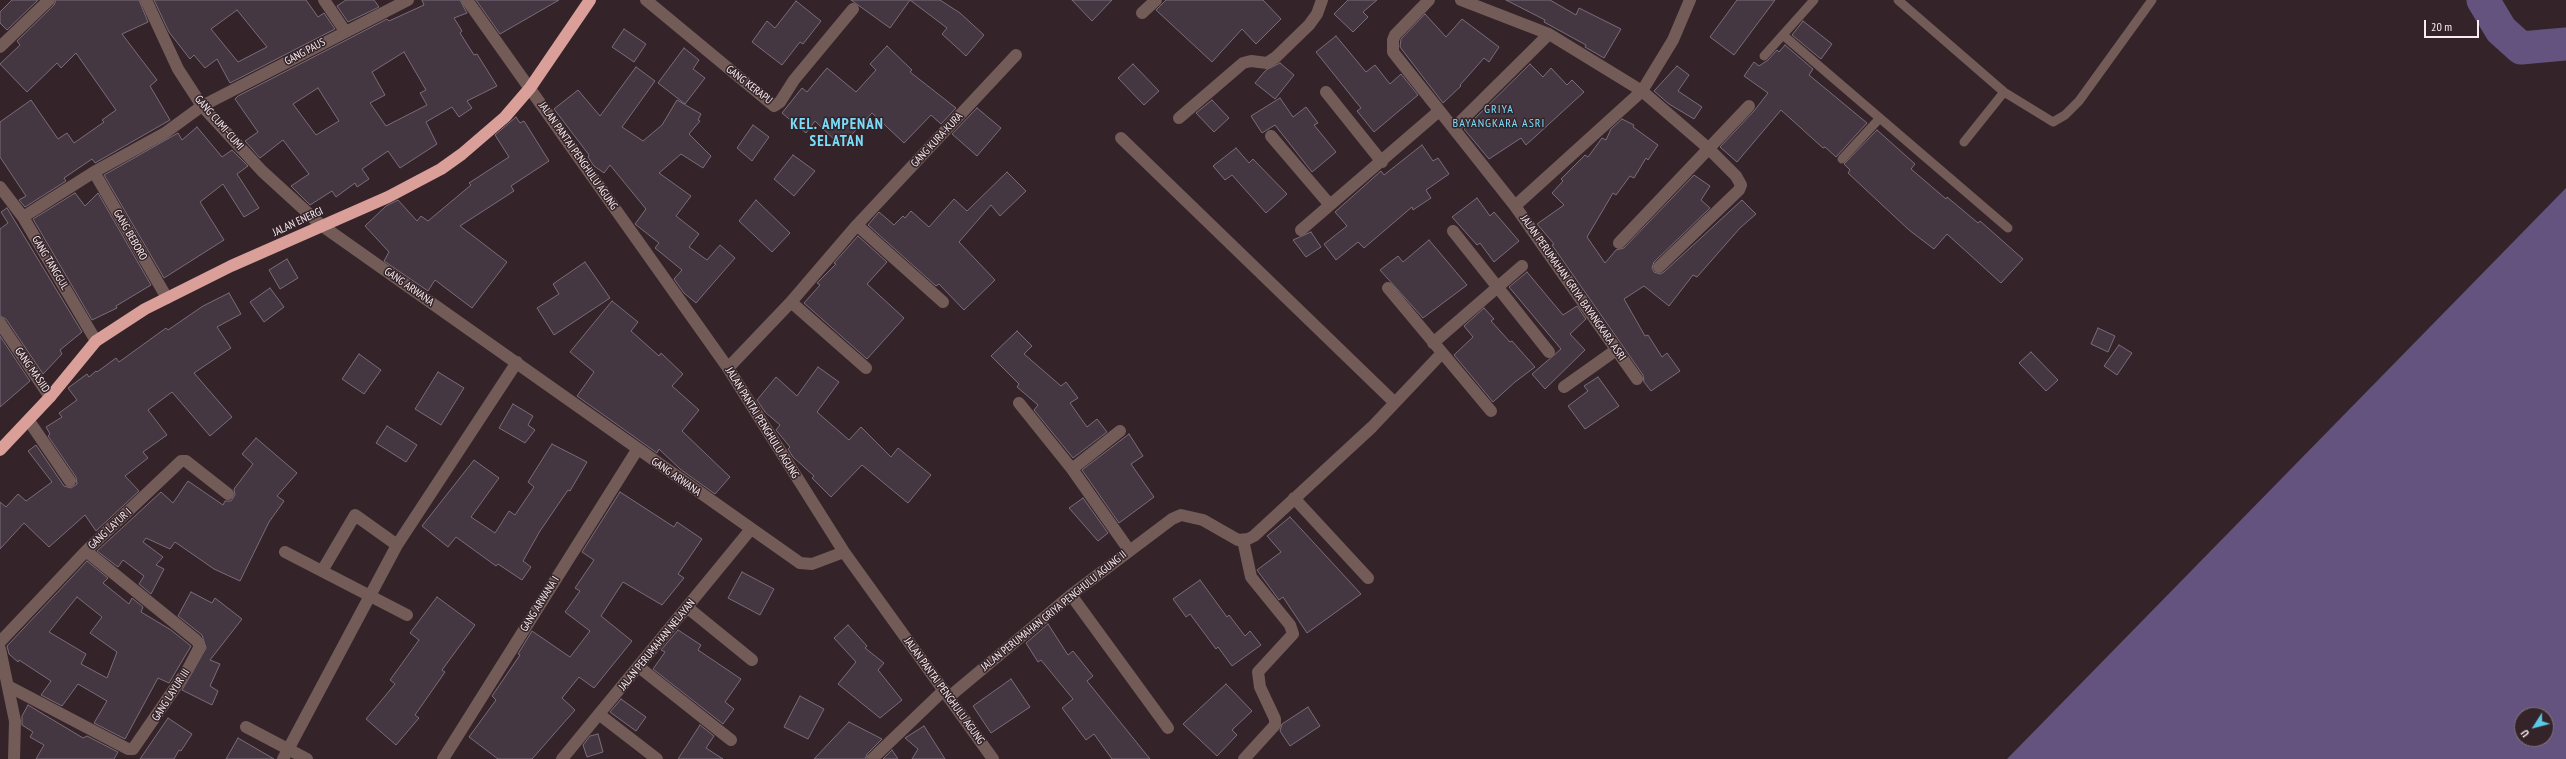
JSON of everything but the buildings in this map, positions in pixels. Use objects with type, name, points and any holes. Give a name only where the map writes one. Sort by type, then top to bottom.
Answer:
[{"type":"highway","name":"JALAN ENERGI","points":[[0,450],[29,421],[96,341],[145,309],[321,225],[388,197],[441,169],[488,133],[530,88],[590,0]]},
{"type":"street","points":[[0,47],[49,0]]},
{"type":"street","name":"GANG CUMI-CUMI","points":[[146,0],[178,69],[202,106],[262,171],[321,225]]},
{"type":"street","points":[[324,0],[345,31]]},
{"type":"street","name":"GANG PAUS","points":[[23,217],[94,172],[165,133],[202,106],[345,31],[408,0]]},
{"type":"street","points":[[467,0],[530,88]]},
{"type":"street","name":"GANG KERAPU","points":[[646,0],[774,106],[780,102],[794,80],[853,9]]},
{"type":"street","points":[[1142,13],[1156,0]]},
{"type":"street","points":[[1179,118],[1243,63],[1251,60],[1267,63],[1276,57],[1309,25],[1317,14],[1322,0]]},
{"type":"street","points":[[1430,0],[1403,26],[1393,40],[1392,46],[1399,61],[1454,128],[1514,206]]},
{"type":"street","points":[[1461,0],[1549,34],[1642,91],[1708,148],[1736,176],[1741,186],[1739,190],[1659,267]]},
{"type":"street","name":"JALAN PERUMAHAN GRIYA BAYANGKARA ASRI","points":[[1637,379],[1514,206],[1642,91],[1673,40],[1690,0]]},
{"type":"street","points":[[1454,128],[1549,34]]},
{"type":"street","name":"GANG KURA-KURA","points":[[728,368],[791,302],[857,225],[1016,54]]},
{"type":"street","name":"JALAN PANTAI PENGHULU AGUNG","points":[[530,88],[728,368],[844,552],[993,759]]},
{"type":"street","points":[[1326,92],[1382,162]]},
{"type":"street","points":[[1619,243],[1749,106]]},
{"type":"street","points":[[1301,230],[1382,162],[1439,111]]},
{"type":"street","points":[[1272,136],[1330,205]]},
{"type":"street","points":[[1121,138],[1394,402]]},
{"type":"street","name":"GANG BEBORO","points":[[94,172],[167,298]]},
{"type":"street","name":"GANG TANGGUL","points":[[0,187],[23,217],[96,341]]},
{"type":"street","name":"GANG ARWANA","points":[[321,225],[517,362],[637,450],[751,529],[805,564],[844,552]]},
{"type":"street","points":[[857,225],[943,302]]},
{"type":"street","points":[[1452,231],[1550,352]]},
{"type":"street","points":[[1433,343],[1522,266]]},
{"type":"street","points":[[1388,288],[1491,411]]},
{"type":"street","points":[[791,302],[866,368]]},
{"type":"street","name":"GANG MASJID","points":[[0,323],[50,397]]},
{"type":"street","points":[[1564,387],[1616,350]]},
{"type":"street","points":[[1129,550],[1172,519],[1181,515],[1203,520],[1243,540],[1254,536],[1372,426],[1442,353]]},
{"type":"street","points":[[286,754],[369,594],[397,545],[517,362]]},
{"type":"street","name":"JALAN PERUMAHAN GRIYA PENGHULU AGUNG II","points":[[872,759],[946,694],[1129,550],[1072,469],[1018,403]]},
{"type":"street","points":[[29,421],[70,480]]},
{"type":"street","points":[[1072,469],[1120,431]]},
{"type":"street","name":"GANG ARWANA I","points":[[443,759],[637,450]]},
{"type":"street","name":"GANG LAYUR I","points":[[0,642],[86,551],[181,460],[186,461],[228,494]]},
{"type":"street","points":[[1294,498],[1368,578]]},
{"type":"street","points":[[322,570],[355,515],[397,545]]},
{"type":"street","name":"JALAN PERUMAHAN NELAYAN","points":[[562,759],[688,608],[751,529]]},
{"type":"street","points":[[1243,540],[1251,577],[1292,629],[1290,639],[1258,672],[1260,687],[1275,720],[1275,725],[1244,759]]},
{"type":"street","name":"GANG LAYUR III","points":[[8,686],[128,749],[133,749],[188,669],[200,644],[86,551]]},
{"type":"street","points":[[285,552],[369,594],[407,615]]},
{"type":"street","points":[[1071,595],[1168,728]]},
{"type":"street","points":[[688,608],[752,660]]},
{"type":"street","points":[[0,649],[15,721],[14,759]]},
{"type":"street","points":[[638,667],[731,740]]},
{"type":"street","points":[[600,715],[657,759]]},
{"type":"street","points":[[246,727],[286,754],[307,759]]},
{"type":"lane","points":[[1764,56],[1814,0]]},
{"type":"lane","points":[[1898,0],[2004,92],[2049,122],[2056,121],[2079,101],[2152,0]]},
{"type":"lane","points":[[1782,35],[2008,228]]},
{"type":"lane","points":[[1964,142],[2004,92]]},
{"type":"lane","points":[[1842,159],[1879,119]]},
{"type":"shaded area","points":[[2566,188],[2566,759],[2007,759]]},
{"type":"waterway","points":[[2483,0],[2501,30],[2521,48],[2566,44]]},
{"type":"district","name":"GRIYA BAYANGKARA ASRI","points":[[1499,117]]},
{"type":"district","name":"KEL. AMPENAN SELATAN","points":[[837,134]]}]
